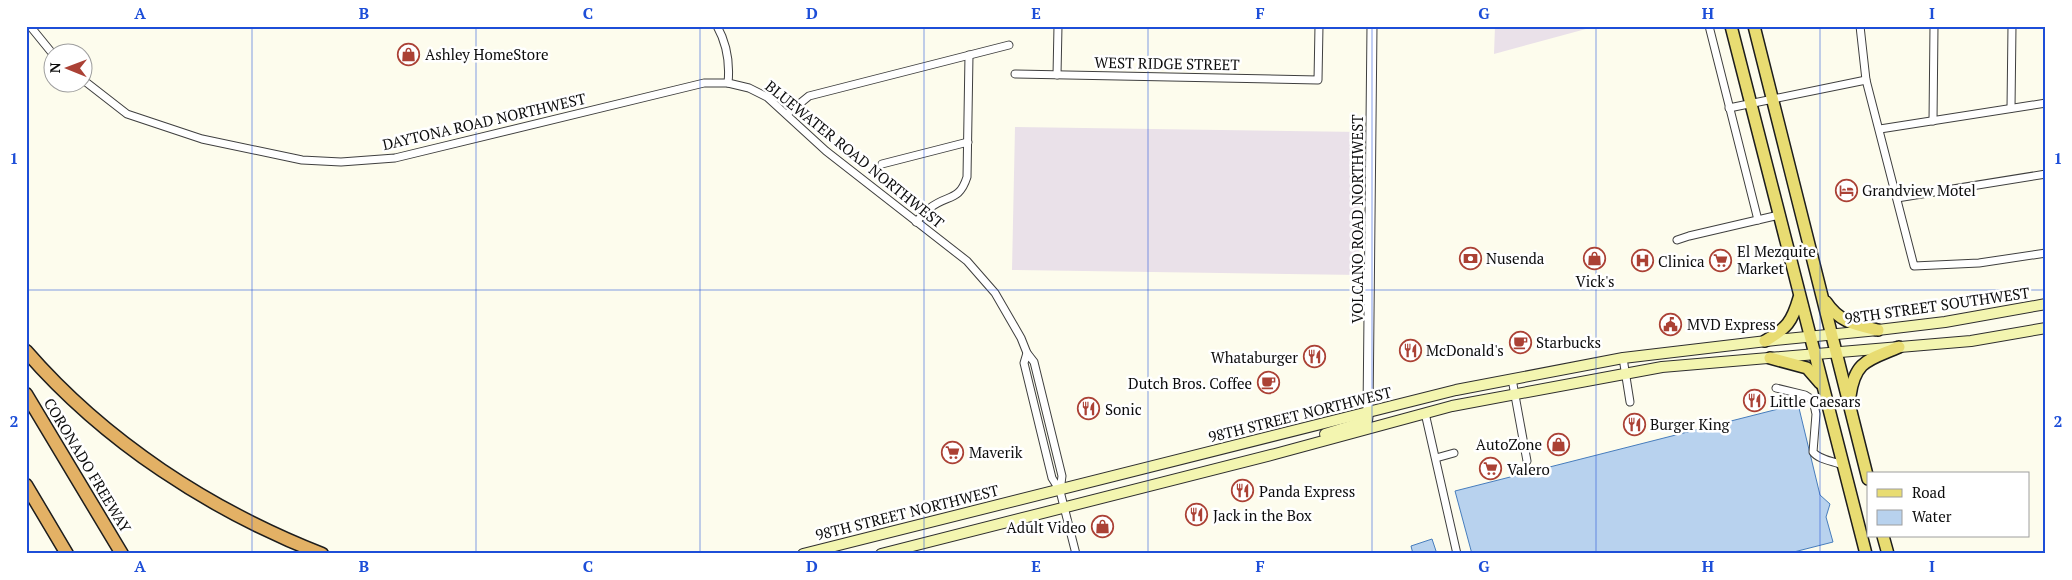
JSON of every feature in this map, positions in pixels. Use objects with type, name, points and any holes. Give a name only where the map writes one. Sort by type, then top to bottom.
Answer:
[{"type":"highway","points":[[26,351],[81,407],[167,473],[202,497],[271,533],[322,554]]},
{"type":"highway","name":"CORONADO FREEWAY","points":[[26,394],[122,554]]},
{"type":"highway","points":[[26,485],[67,554]]},
{"type":"main road","points":[[1731,26],[1866,554]]},
{"type":"main road","points":[[1754,26],[1867,475]]},
{"type":"main road","points":[[1765,341],[1784,330],[1794,317],[1800,296]]},
{"type":"main road","points":[[1823,298],[1832,311],[1842,319],[1878,330]]},
{"type":"main road","name":"98TH STREET SOUTHWEST","points":[[1810,337],[1945,322],[2046,304]]},
{"type":"main road","points":[[1837,352],[1970,341],[2046,328]]},
{"type":"main road","name":"98TH STREET NORTHWEST","points":[[803,554],[1060,491],[1450,391],[1623,358],[1810,337]]},
{"type":"main road","points":[[1848,402],[1858,369],[1872,359],[1899,348]]},
{"type":"main road","name":"98TH STREET NORTHWEST","points":[[882,554],[1425,414],[1515,394],[1662,367],[1837,352]]},
{"type":"main road","points":[[1770,358],[1807,368],[1823,387]]},
{"type":"main road","points":[[1394,422],[1409,411],[1447,402]]},
{"type":"main road","points":[[1316,443],[1327,433],[1367,421],[1368,412]]},
{"type":"main road","points":[[1884,538],[1888,554]]},
{"type":"street","points":[[30,26],[43,42]]},
{"type":"street","points":[[717,26],[724,40],[728,58],[728,83]]},
{"type":"street","points":[[1057,75],[1058,26]]},
{"type":"street","name":"WEST RIDGE STREET","points":[[1015,74],[1318,80],[1319,26]]},
{"type":"street","name":"VOLCANO ROAD NORTHWEST","points":[[1368,412],[1372,26]]},
{"type":"street","points":[[1709,26],[1758,220]]},
{"type":"street","points":[[1860,26],[1866,80],[1914,266],[1980,263],[2046,253]]},
{"type":"street","points":[[1933,121],[1934,26]]},
{"type":"street","points":[[2011,108],[2012,26]]},
{"type":"street","points":[[787,114],[810,96],[1009,45]]},
{"type":"street","points":[[916,222],[929,208],[942,200],[956,196],[964,187],[967,177],[969,55]]},
{"type":"street","points":[[1729,108],[1866,80]]},
{"type":"street","name":"DAYTONA ROAD NORTHWEST","points":[[92,87],[127,114],[202,139],[302,160],[340,162],[395,158],[704,83],[728,83]]},
{"type":"street","name":"BLUEWATER ROAD NORTHWEST","points":[[728,83],[749,88],[761,94],[787,114],[826,151],[916,222],[968,260],[995,293],[1021,338],[1027,353],[1034,362],[1062,476],[1060,491],[1076,554]]},
{"type":"street","points":[[1880,129],[2046,103]]},
{"type":"street","points":[[882,164],[968,142]]},
{"type":"street","points":[[1897,198],[2046,174]]},
{"type":"street","points":[[1677,240],[1779,214]]},
{"type":"street","points":[[1623,358],[1630,402]]},
{"type":"street","points":[[1512,379],[1528,460]]},
{"type":"street","points":[[1776,388],[1805,395],[1813,400],[1816,414],[1813,452],[1820,458],[1843,465]]},
{"type":"street","points":[[1450,391],[1447,402],[1425,414],[1457,554]]},
{"type":"street","points":[[1436,458],[1454,453]]},
{"type":"shaded area","points":[[1495,26],[1597,26],[1494,54]]},
{"type":"shaded area","points":[[1015,127],[1361,132],[1359,275],[1012,270]]},
{"type":"water","points":[[1798,404],[1820,495],[1830,504],[1826,517],[1833,542],[1786,554],[1472,554],[1455,491]]},
{"type":"water","points":[[1432,539],[1437,554],[1413,554],[1411,546]]},
{"type":"place","name":"Ashley HomeStore","points":[[409,54]]},
{"type":"place","name":"Grandview Motel","points":[[1846,190]]},
{"type":"place","name":"Nusenda","points":[[1470,258]]},
{"type":"place","name":"Vick's","points":[[1595,258]]},
{"type":"place","name":"El Mezquite Market","points":[[1721,260]]},
{"type":"place","name":"Clinica","points":[[1642,261]]},
{"type":"place","name":"MVD Express","points":[[1671,324]]},
{"type":"place","name":"Starbucks","points":[[1520,342]]},
{"type":"place","name":"McDonald's","points":[[1410,350]]},
{"type":"place","name":"Whataburger","points":[[1314,357]]},
{"type":"place","name":"Dutch Bros. Coffee","points":[[1268,383]]},
{"type":"place","name":"Little Caesars","points":[[1754,401]]},
{"type":"place","name":"Sonic","points":[[1089,409]]},
{"type":"place","name":"Burger King","points":[[1634,424]]},
{"type":"place","name":"AutoZone","points":[[1558,444]]},
{"type":"place","name":"Maverik","points":[[953,452]]},
{"type":"place","name":"Valero","points":[[1491,469]]},
{"type":"place","name":"Panda Express","points":[[1243,491]]},
{"type":"place","name":"Jack in the Box","points":[[1197,515]]},
{"type":"place","name":"Adult Video","points":[[1102,527]]}]
